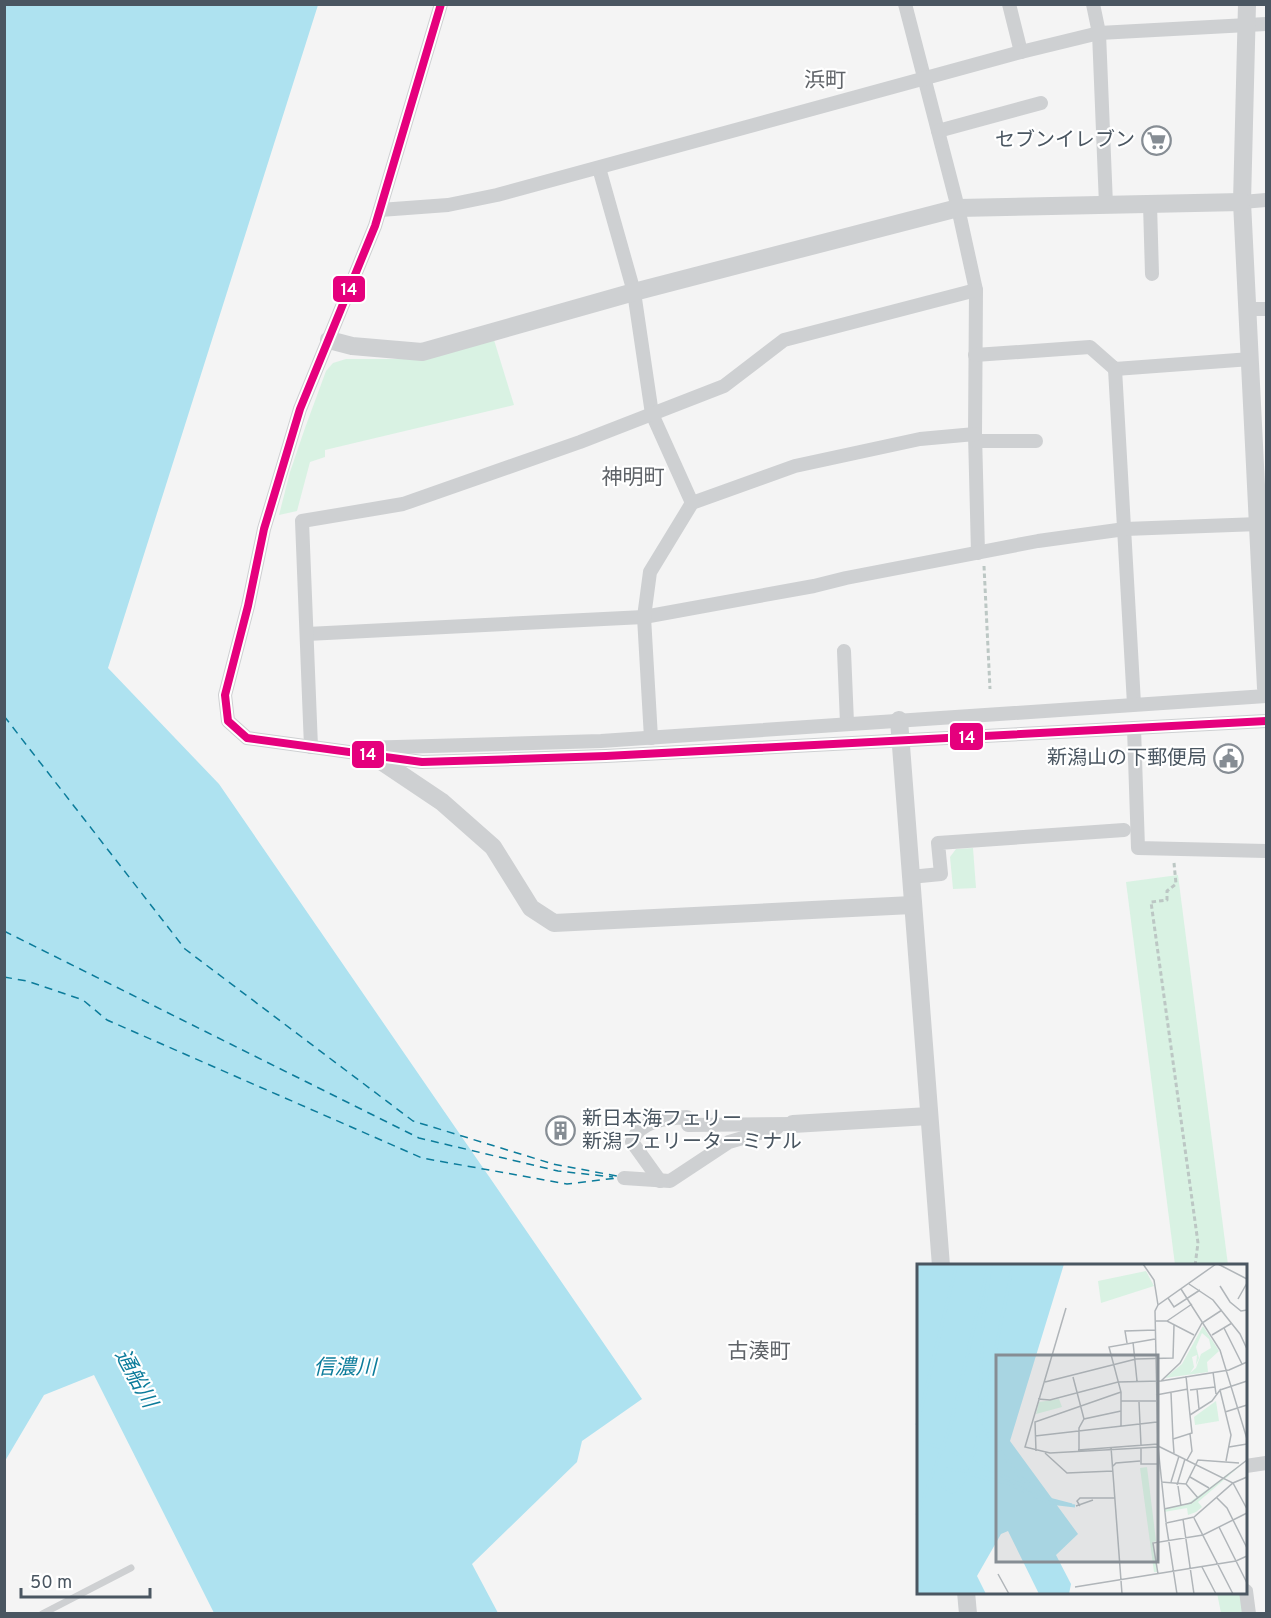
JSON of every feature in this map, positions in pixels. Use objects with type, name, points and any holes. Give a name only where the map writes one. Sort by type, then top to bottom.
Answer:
[{"type":"street","points":[[441,4],[380,210],[300,409],[264,530],[248,606],[225,695],[228,721],[246,738],[422,762],[606,756],[1266,721]]},
{"type":"street","points":[[905,4],[958,207],[976,290],[975,437],[981,552]]},
{"type":"street","points":[[1009,4],[1021,52]]},
{"type":"street","points":[[1093,4],[1099,33],[1106,205]]},
{"type":"street","points":[[1247,4],[1242,202],[1266,688]]},
{"type":"street","points":[[380,210],[447,205],[497,195],[1021,52],[1099,33],[1266,24]]},
{"type":"street","points":[[938,131],[1041,103]]},
{"type":"street","points":[[600,168],[634,292],[652,414],[692,502]]},
{"type":"street","points":[[329,340],[352,346],[422,352],[634,292],[958,207],[1266,200]]},
{"type":"street","points":[[1150,204],[1152,274]]},
{"type":"street","points":[[318,748],[307,634],[302,521],[403,504],[724,386],[784,340],[976,290]]},
{"type":"street","points":[[1248,309],[1266,309]]},
{"type":"street","points":[[975,355],[1090,347],[1115,369],[1134,705]]},
{"type":"street","points":[[1115,369],[1251,359]]},
{"type":"street","points":[[651,738],[644,617],[650,572],[692,502],[795,466],[920,439],[975,437],[1035,441]]},
{"type":"street","points":[[307,634],[644,617],[1038,541],[1125,529],[1259,524]]},
{"type":"street","points":[[844,651],[847,723]]},
{"type":"street","points":[[318,748],[651,738],[1266,696]]},
{"type":"street","points":[[899,720],[941,1264]]},
{"type":"street","points":[[1134,728],[1138,848],[1266,851]]},
{"type":"street","points":[[372,756],[442,802],[493,847],[531,908],[554,923],[912,905]]},
{"type":"street","points":[[910,877],[941,874],[938,843],[1124,830]]},
{"type":"street","points":[[660,1180],[632,1142],[639,1131],[659,1118],[687,1117],[688,1125],[793,1124],[929,1116]]},
{"type":"street","points":[[624,1178],[670,1181],[729,1142],[793,1124]]},
{"type":"street","points":[[1247,1466],[1266,1463]]},
{"type":"street","points":[[966,1594],[968,1614]]},
{"type":"street","points":[[1246,1594],[1249,1614]]},
{"type":"lane","points":[[42,1614],[131,1568]]},
{"type":"path","points":[[981,552],[990,689]]},
{"type":"path","points":[[1173,849],[1176,884],[1167,891],[1167,900],[1151,902],[1198,1243],[1195,1264]]},
{"type":"green space","points":[[494,340],[514,405],[325,450],[325,457],[310,462],[297,511],[279,515],[305,428],[326,371],[333,363],[346,359],[420,359]]},
{"type":"green space","points":[[973,848],[976,888],[953,889],[950,857],[956,849]]},
{"type":"green space","points":[[1178,875],[1228,1264],[1175,1264],[1126,882]]},
{"type":"green space","points":[[1217,1594],[1243,1594],[1246,1613],[1221,1613]]},
{"type":"water","name":"信濃川","points":[[5,4],[318,5],[108,668],[219,784],[642,1399],[582,1441],[577,1462],[472,1564],[498,1613],[214,1613],[94,1375],[44,1395],[5,1461]]},
{"type":"ferry route","points":[[4,716],[185,949],[413,1121],[553,1164],[617,1176]]},
{"type":"ferry route","points":[[4,931],[419,1138],[558,1171],[613,1177]]},
{"type":"ferry route","points":[[4,977],[27,981],[83,1000],[107,1020],[422,1158],[567,1184],[617,1178]]},
{"type":"transit line","name":"14","points":[[441,4],[375,226],[300,409],[264,529],[248,606],[225,695],[228,721],[247,738],[422,762],[606,756],[1266,721]]},
{"type":"place","name":"セブンイレブン","points":[[1156,141]]},
{"type":"place","name":"新潟山の下郵便局","points":[[1228,759]]},
{"type":"place","name":"新日本海フェリー 新潟フェリーターミナル","points":[[561,1131]]},
{"type":"district","name":"浜町","points":[[825,81]]},
{"type":"district","name":"神明町","points":[[633,478]]},
{"type":"district","name":"古湊町","points":[[759,1352]]},
{"type":"water label","name":"通船川","points":[[135,1379]]}]
